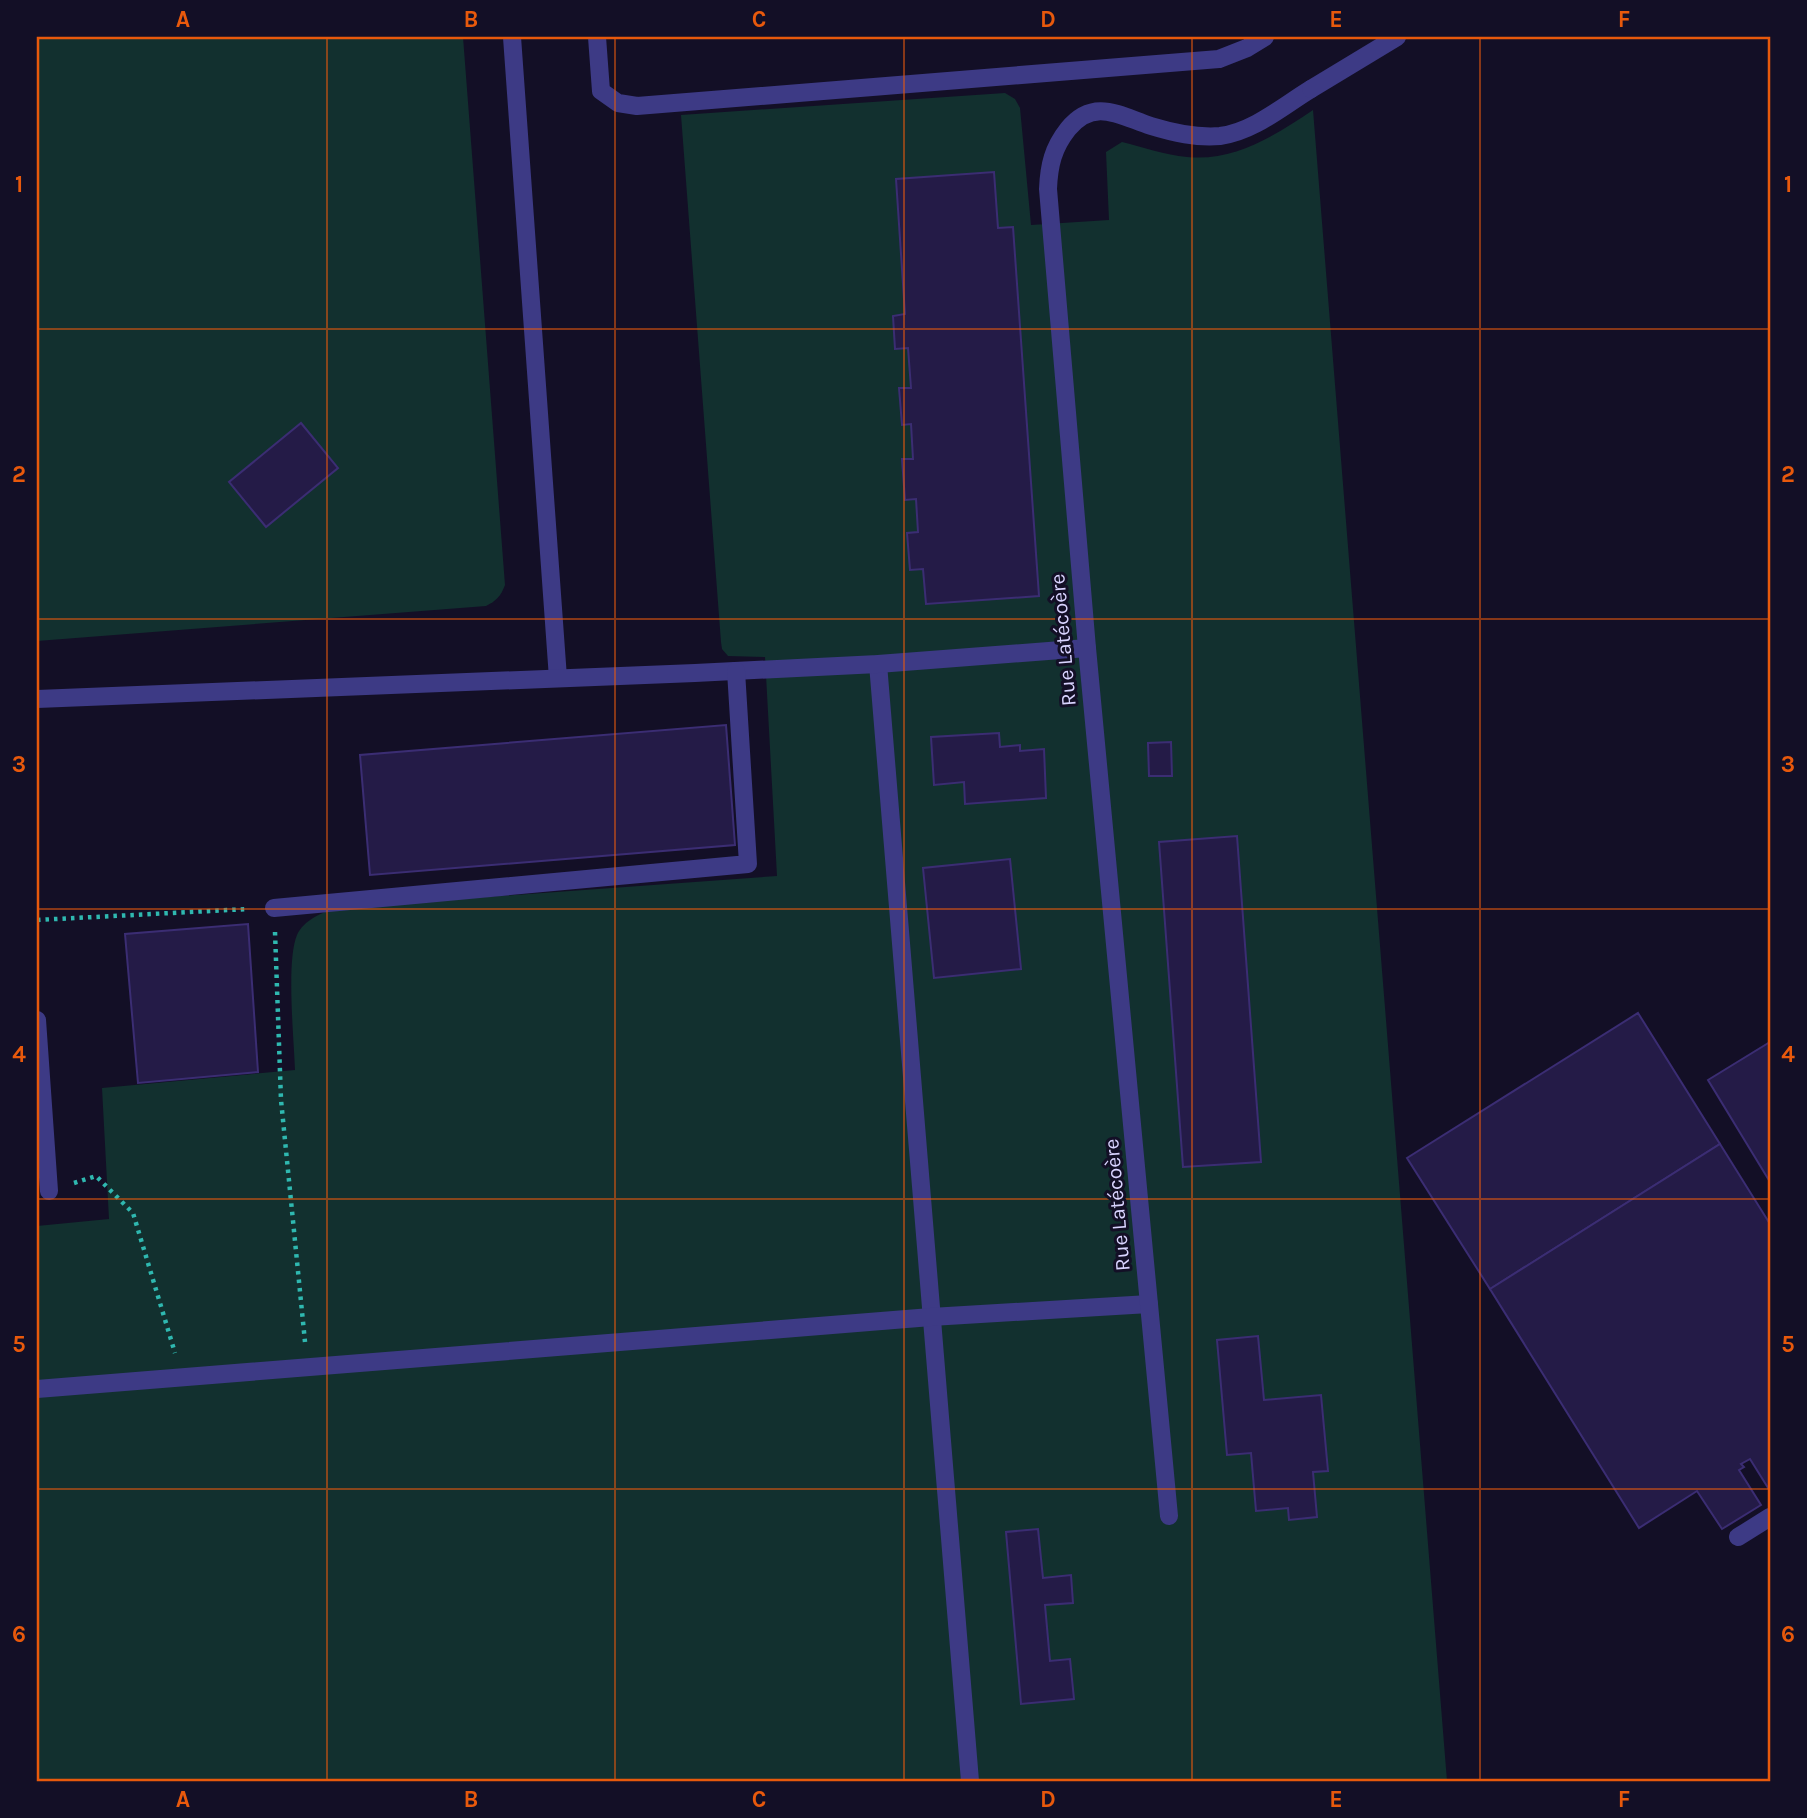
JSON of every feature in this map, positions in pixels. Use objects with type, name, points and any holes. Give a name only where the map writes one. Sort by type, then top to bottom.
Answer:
[{"type":"street","points":[[512,37],[558,678]]},
{"type":"street","points":[[597,37],[601,91],[618,103],[637,106],[1219,59],[1247,48],[1265,37]]},
{"type":"street","name":"Rue Latécoère","points":[[1169,1516],[1087,648],[1048,189],[1049,166],[1057,142],[1075,121],[1096,110],[1122,114],[1192,137],[1223,135],[1252,126],[1397,37]]},
{"type":"street","points":[[37,699],[736,671],[878,664],[1087,648]]},
{"type":"street","points":[[878,664],[970,1781]]},
{"type":"street","points":[[274,908],[748,864],[736,671]]},
{"type":"street","points":[[37,1020],[49,1191]]},
{"type":"street","points":[[37,1390],[931,1317],[1149,1304]]},
{"type":"street","points":[[1738,1537],[1770,1517]]},
{"type":"path","points":[[37,920],[274,908],[281,1101],[308,1367]]},
{"type":"path","points":[[49,1191],[96,1176],[133,1213],[183,1378]]},
{"type":"green space","points":[[37,37],[463,37],[505,585],[495,600],[486,606],[37,641]]},
{"type":"green space","points":[[1005,93],[1015,99],[1020,108],[1031,225],[1109,220],[1106,152],[1122,142],[1179,156],[1221,155],[1254,145],[1313,110],[1447,1781],[37,1781],[37,1226],[109,1219],[102,1088],[295,1070],[291,981],[297,935],[308,921],[336,908],[777,876],[765,657],[728,656],[722,649],[721,642],[681,115]]},
{"type":"building","points":[[994,172],[998,228],[1013,227],[1039,596],[926,604],[923,569],[910,570],[907,533],[918,532],[916,499],[905,500],[902,459],[913,459],[911,424],[902,425],[899,388],[911,388],[908,348],[895,349],[893,316],[905,314],[896,179]]},
{"type":"building","points":[[301,423],[338,468],[266,527],[229,482]]},
{"type":"building","points":[[726,725],[735,845],[370,875],[360,755]]},
{"type":"building","points":[[999,733],[1000,747],[1020,745],[1020,751],[1044,749],[1046,798],[965,804],[964,782],[934,785],[931,737]]},
{"type":"building","points":[[1171,742],[1172,776],[1149,776],[1148,743]]},
{"type":"building","points":[[1237,836],[1261,1162],[1183,1167],[1159,842]]},
{"type":"building","points":[[1010,859],[1021,969],[934,978],[923,868]]},
{"type":"building","points":[[248,924],[258,1072],[138,1083],[125,934]]},
{"type":"building","points":[[1638,1013],[1720,1144],[1490,1289],[1407,1158]]},
{"type":"building","points":[[1770,1042],[1770,1182],[1708,1080]]},
{"type":"building","points":[[1720,1144],[1770,1224],[1770,1491],[1750,1459],[1741,1464],[1744,1467],[1739,1470],[1761,1505],[1722,1529],[1697,1491],[1639,1528],[1490,1289]]},
{"type":"building","points":[[1258,1336],[1264,1400],[1321,1395],[1328,1471],[1313,1472],[1317,1517],[1289,1520],[1288,1508],[1256,1511],[1251,1453],[1227,1455],[1217,1340]]},
{"type":"building","points":[[1038,1529],[1043,1578],[1071,1575],[1073,1603],[1045,1605],[1050,1661],[1070,1659],[1074,1699],[1021,1704],[1006,1532]]}]
